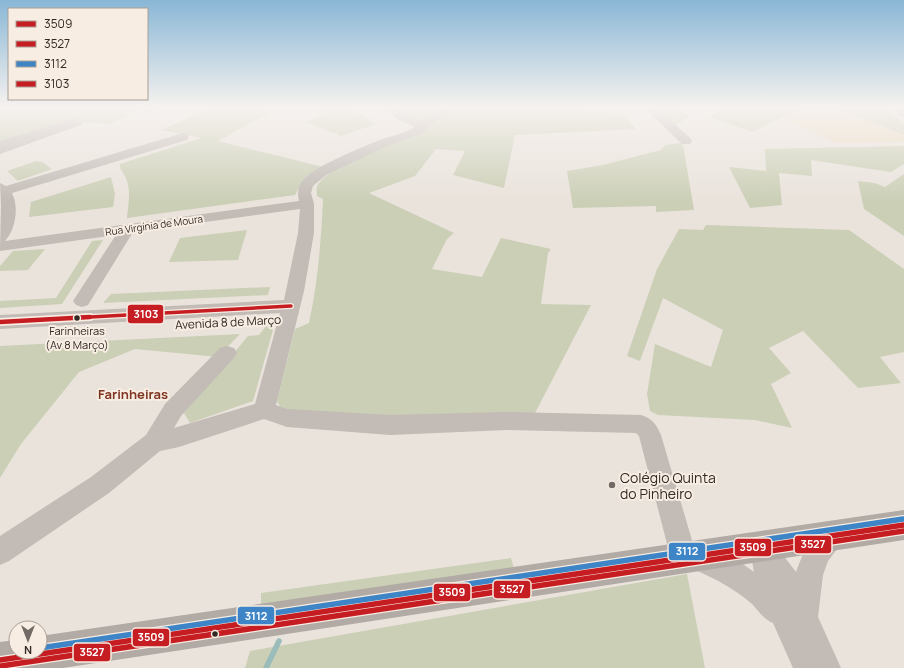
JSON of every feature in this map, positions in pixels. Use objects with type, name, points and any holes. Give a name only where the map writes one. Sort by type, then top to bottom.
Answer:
[{"type":"main road","points":[[0,660],[904,525]]},
{"type":"street","points":[[0,145],[18,139]]},
{"type":"street","points":[[0,150],[31,139]]},
{"type":"street","points":[[0,237],[8,217],[8,200],[1,190],[176,139]]},
{"type":"street","points":[[264,410],[289,312],[306,233],[307,204],[304,193],[306,186],[313,177],[395,139]]},
{"type":"street","name":"Rua Virgínia de Moura","points":[[0,246],[307,204]]},
{"type":"street","points":[[82,301],[127,229]]},
{"type":"street","name":"Avenida 8 de Março","points":[[0,322],[289,312]]},
{"type":"street","name":"Avenida 8 de Março","points":[[0,334],[289,312]]},
{"type":"street","points":[[0,552],[100,485],[154,442],[173,410],[227,353]]},
{"type":"street","points":[[154,442],[179,437],[264,410],[287,418],[390,426],[507,421],[641,424],[647,429],[650,435],[690,558],[726,569],[762,594],[796,621]]},
{"type":"street","points":[[809,668],[796,621],[817,553],[831,536]]},
{"type":"street","points":[[761,547],[772,589],[796,621],[826,668]]},
{"type":"green space","points":[[0,139],[12,139],[0,143]]},
{"type":"green space","points":[[197,139],[221,139],[218,141],[323,167],[306,176],[295,195],[127,218],[129,190],[120,164]]},
{"type":"green space","points":[[402,139],[514,139],[504,188],[453,175],[465,151],[436,149],[415,176],[369,193],[454,233],[447,239],[432,269],[482,277],[501,238],[551,249],[548,253],[541,304],[591,305],[533,417],[397,418],[282,410],[277,401],[295,329],[309,323],[315,292],[323,199],[317,196],[317,187],[323,178],[335,169]]},
{"type":"green space","points":[[681,143],[683,145],[694,210],[656,212],[656,206],[573,208],[567,171],[603,165],[661,150],[665,145]]},
{"type":"green space","points":[[904,146],[904,164],[891,172],[811,160],[812,176],[779,173],[782,205],[750,208],[729,167],[766,171],[765,149]]},
{"type":"green space","points":[[36,161],[42,162],[52,169],[18,181],[7,171]]},
{"type":"green space","points":[[904,174],[904,236],[864,209],[858,181],[875,183],[885,187]]},
{"type":"green space","points":[[111,177],[115,194],[113,207],[29,217],[31,202]]},
{"type":"green space","points":[[706,225],[849,230],[904,269],[904,352],[880,357],[901,383],[858,388],[803,331],[769,348],[791,373],[771,384],[792,428],[755,420],[658,415],[650,411],[647,394],[655,344],[711,367],[723,330],[663,298],[640,361],[627,356],[657,269],[679,229],[703,230]]},
{"type":"green space","points":[[247,230],[238,260],[169,262],[180,238]]},
{"type":"green space","points":[[103,240],[62,304],[0,308],[0,301],[56,298],[92,241]]},
{"type":"green space","points":[[45,249],[28,270],[0,271],[0,266],[13,251]]},
{"type":"green space","points":[[270,287],[268,295],[103,303],[111,294]]},
{"type":"green space","points":[[266,326],[273,330],[253,401],[190,423],[184,413],[248,336],[259,335]]},
{"type":"green space","points":[[240,334],[218,357],[135,349],[79,372],[21,444],[0,478],[0,346]]},
{"type":"green space","points":[[511,558],[514,569],[261,608],[261,593]]},
{"type":"green space","points":[[687,574],[705,668],[245,668],[250,651]]},
{"type":"sand","points":[[828,139],[904,139],[904,142],[836,143]]},
{"type":"waterway","points":[[266,668],[279,641]]},
{"type":"transit line","name":"3103","points":[[0,322],[291,306]]},
{"type":"transit line","name":"3112","points":[[48,647],[903,519]]},
{"type":"transit line","name":"3509","points":[[0,660],[904,525]]},
{"type":"transit line","name":"3527","points":[[1,666],[904,531]]},
{"type":"place","name":"Farinheiras (Av 8 Março)","points":[[77,318]]},
{"type":"place","name":"Colégio Quinta do Pinheiro","points":[[612,485]]},
{"type":"district","name":"Farinheiras","points":[[133,394]]}]
